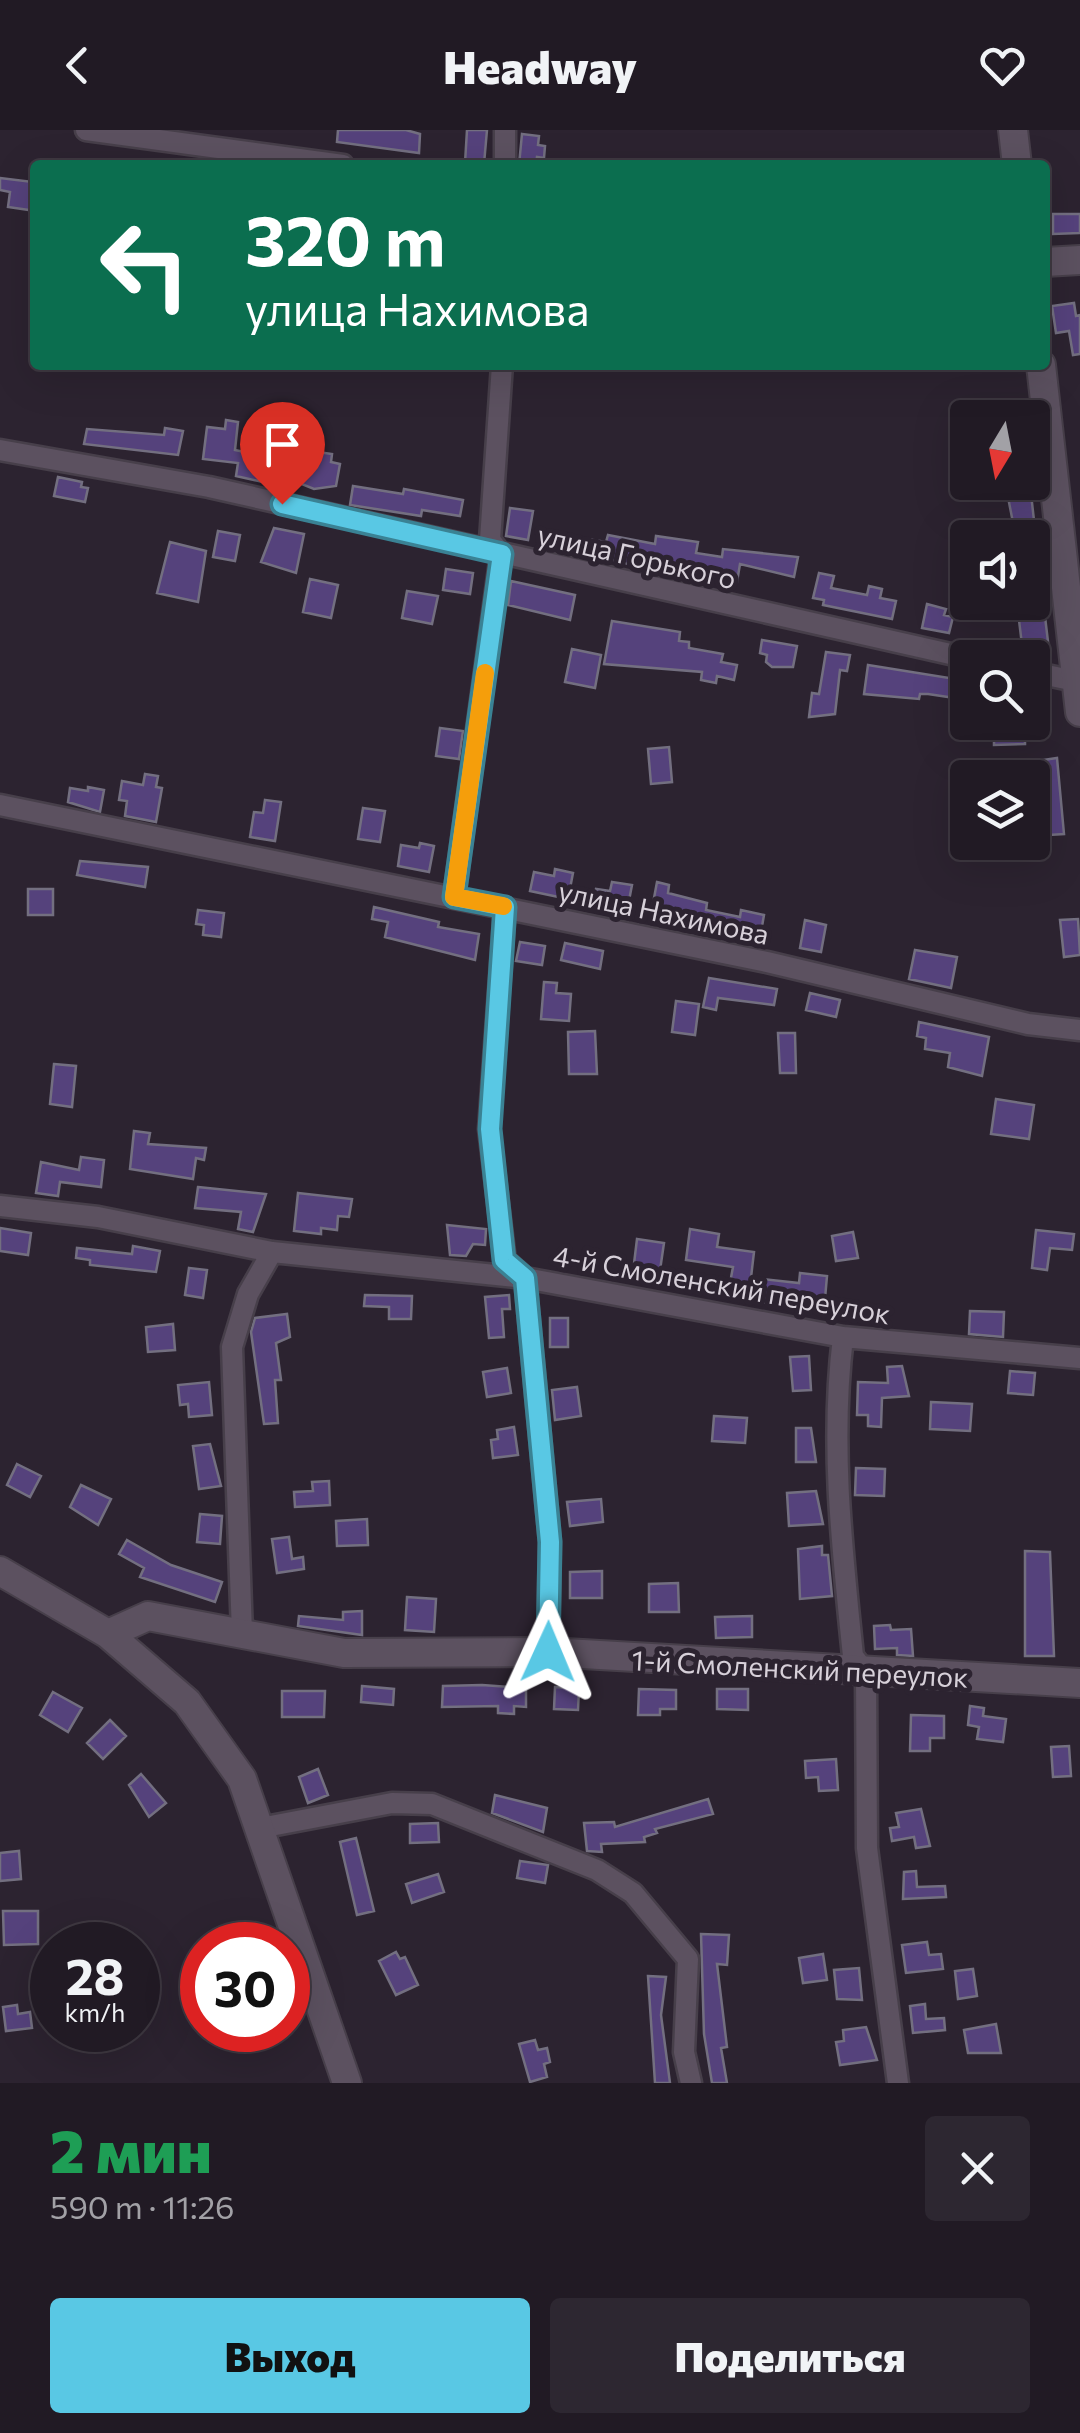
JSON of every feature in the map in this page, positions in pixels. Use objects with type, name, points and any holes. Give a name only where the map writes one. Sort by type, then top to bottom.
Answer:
[{"type":"street","points":[[86,130],[305,160]]},
{"type":"street","points":[[505,130],[505,160]]},
{"type":"street","points":[[1013,130],[1016,160]]},
{"type":"street","points":[[1050,262],[1080,260]]},
{"type":"street","points":[[454,897],[502,554],[490,540],[502,370]]},
{"type":"street","points":[[1042,370],[1080,712]]},
{"type":"street","name":"улица Горького","points":[[0,450],[209,487],[950,654]]},
{"type":"street","points":[[1050,676],[1079,682]]},
{"type":"street","name":"улица Нахимова","points":[[0,806],[505,907],[1028,1024],[1080,1030]]},
{"type":"street","points":[[505,907],[490,1129],[504,1260],[525,1278],[550,1542],[548,1652]]},
{"type":"street","name":"4-й Смоленский переулок","points":[[0,1206],[98,1217],[272,1252],[525,1278],[843,1337],[1080,1358]]},
{"type":"street","points":[[242,1634],[232,1347],[248,1294],[272,1252]]},
{"type":"street","points":[[843,1337],[836,1396],[837,1507],[853,1656],[866,1673],[868,1848],[898,2083]]},
{"type":"street","points":[[0,1571],[108,1634],[188,1702],[242,1779],[347,2083]]},
{"type":"street","name":"1-й Смоленский переулок","points":[[108,1634],[148,1616],[344,1653],[548,1652],[1080,1683]]},
{"type":"street","points":[[260,1828],[392,1803],[432,1804],[597,1870],[633,1893],[688,1959],[684,2052],[691,2083]]},
{"type":"building","points":[[338,130],[406,130],[420,134],[419,153],[337,142]]},
{"type":"building","points":[[467,130],[487,130],[484,160],[465,160]]},
{"type":"building","points":[[522,134],[539,136],[538,145],[545,146],[544,158],[519,160]]},
{"type":"building","points":[[0,178],[30,182],[29,210],[8,207],[10,192],[0,190]]},
{"type":"building","points":[[1053,214],[1080,214],[1080,233],[1053,234]]},
{"type":"building","points":[[1074,303],[1076,316],[1080,315],[1080,354],[1073,355],[1069,331],[1056,333],[1052,306]]},
{"type":"building","points":[[226,420],[238,422],[235,450],[272,458],[267,483],[236,476],[238,463],[203,459],[207,427],[225,429]]},
{"type":"building","points":[[165,428],[183,431],[178,455],[84,444],[87,429],[164,435]]},
{"type":"building","points":[[318,452],[332,454],[331,462],[340,464],[336,486],[314,489],[294,481],[298,456],[316,460]]},
{"type":"building","points":[[58,477],[82,482],[81,487],[88,488],[85,502],[54,496]]},
{"type":"building","points":[[353,486],[403,494],[404,489],[463,500],[460,516],[422,510],[421,516],[350,505]]},
{"type":"building","points":[[1009,500],[1032,500],[1034,520],[1012,520]]},
{"type":"building","points":[[510,508],[533,511],[528,540],[506,536]]},
{"type":"building","points":[[274,528],[304,534],[296,573],[261,562]]},
{"type":"building","points":[[218,531],[240,535],[235,561],[213,557]]},
{"type":"building","points":[[608,535],[655,544],[656,536],[698,542],[696,553],[722,557],[723,549],[798,557],[794,577],[740,564],[737,582],[672,570],[671,574],[566,549],[568,536],[606,542]]},
{"type":"building","points":[[170,542],[206,551],[198,602],[157,593]]},
{"type":"building","points":[[446,569],[473,573],[470,594],[443,590]]},
{"type":"building","points":[[819,573],[834,576],[831,588],[867,595],[869,586],[882,589],[880,598],[896,601],[892,619],[823,605],[824,600],[813,598]]},
{"type":"building","points":[[310,579],[338,585],[331,618],[303,612]]},
{"type":"building","points":[[511,581],[575,595],[570,620],[508,605]]},
{"type":"building","points":[[407,591],[438,596],[432,624],[402,618]]},
{"type":"building","points":[[927,604],[946,609],[944,615],[952,620],[949,633],[922,628]]},
{"type":"building","points":[[1019,620],[1045,620],[1048,640],[1021,640]]},
{"type":"building","points":[[612,621],[680,632],[679,641],[689,642],[689,648],[723,654],[721,662],[737,665],[734,680],[717,676],[716,683],[701,680],[702,672],[604,664]]},
{"type":"building","points":[[762,640],[797,646],[793,667],[772,667],[766,662],[767,655],[760,653]]},
{"type":"building","points":[[572,649],[601,655],[595,688],[565,682]]},
{"type":"building","points":[[826,652],[850,655],[847,671],[840,670],[835,714],[809,717],[812,693],[819,694]]},
{"type":"building","points":[[868,665],[950,678],[950,697],[864,694]]},
{"type":"building","points":[[440,728],[463,731],[459,759],[436,756]]},
{"type":"building","points":[[994,740],[1025,740],[1025,744],[994,745]]},
{"type":"building","points":[[669,747],[672,782],[651,784],[648,749]]},
{"type":"building","points":[[1057,758],[1064,834],[1050,835],[1050,760],[1043,760]]},
{"type":"building","points":[[145,774],[158,776],[156,787],[162,788],[156,822],[125,816],[127,801],[119,800],[122,781],[143,785]]},
{"type":"building","points":[[88,787],[104,790],[100,812],[68,802],[70,788],[88,791]]},
{"type":"building","points":[[265,800],[281,802],[275,841],[250,837],[254,812],[263,813]]},
{"type":"building","points":[[363,808],[385,811],[380,842],[358,839]]},
{"type":"building","points":[[420,843],[434,846],[429,872],[398,866],[401,845],[419,848]]},
{"type":"building","points":[[80,861],[148,867],[145,887],[77,875]]},
{"type":"building","points":[[555,869],[573,873],[568,899],[530,891],[534,872],[554,876]]},
{"type":"building","points":[[612,882],[632,885],[627,911],[593,904],[596,889],[610,891]]},
{"type":"building","points":[[657,882],[669,885],[668,893],[707,903],[706,910],[740,917],[741,910],[764,915],[760,938],[651,914]]},
{"type":"building","points":[[28,889],[53,889],[53,915],[28,915]]},
{"type":"building","points":[[374,907],[439,922],[438,927],[479,934],[475,960],[385,937],[388,922],[372,919]]},
{"type":"building","points":[[198,910],[224,913],[221,937],[203,935],[204,925],[196,924]]},
{"type":"building","points":[[1078,919],[1080,955],[1064,957],[1060,920]]},
{"type":"building","points":[[805,920],[826,925],[821,952],[800,948]]},
{"type":"building","points":[[520,942],[545,946],[542,965],[516,961]]},
{"type":"building","points":[[565,943],[603,951],[600,969],[561,960]]},
{"type":"building","points":[[915,950],[957,957],[951,988],[909,979]]},
{"type":"building","points":[[709,978],[777,989],[774,1005],[718,998],[716,1010],[703,1007]]},
{"type":"building","points":[[544,982],[557,983],[556,993],[571,994],[569,1021],[541,1019]]},
{"type":"building","points":[[810,993],[840,1000],[836,1017],[806,1010]]},
{"type":"building","points":[[676,1001],[699,1004],[695,1035],[672,1032]]},
{"type":"building","points":[[919,1022],[989,1037],[982,1076],[948,1067],[950,1053],[925,1049],[926,1038],[917,1036]]},
{"type":"building","points":[[595,1031],[597,1074],[569,1074],[568,1032]]},
{"type":"building","points":[[778,1033],[795,1033],[796,1073],[780,1073]]},
{"type":"building","points":[[54,1064],[76,1066],[72,1107],[50,1104]]},
{"type":"building","points":[[996,1099],[1034,1105],[1029,1139],[991,1134]]},
{"type":"building","points":[[134,1131],[150,1133],[148,1144],[206,1148],[204,1160],[196,1158],[193,1179],[130,1169]]},
{"type":"building","points":[[81,1157],[104,1160],[101,1187],[60,1182],[58,1196],[36,1193],[41,1162],[79,1170]]},
{"type":"building","points":[[198,1187],[266,1194],[253,1232],[238,1229],[241,1212],[195,1208]]},
{"type":"building","points":[[298,1193],[352,1199],[349,1217],[338,1216],[337,1230],[321,1228],[321,1234],[294,1231]]},
{"type":"building","points":[[447,1225],[486,1229],[485,1245],[473,1244],[466,1256],[450,1255]]},
{"type":"building","points":[[0,1228],[31,1233],[28,1255],[0,1251]]},
{"type":"building","points":[[690,1229],[719,1234],[717,1247],[754,1252],[750,1286],[730,1283],[733,1267],[686,1260]]},
{"type":"building","points":[[1036,1230],[1074,1234],[1072,1250],[1050,1248],[1047,1270],[1032,1268]]},
{"type":"building","points":[[853,1232],[858,1258],[836,1261],[832,1236]]},
{"type":"building","points":[[637,1239],[664,1243],[658,1284],[632,1280]]},
{"type":"building","points":[[133,1246],[160,1251],[156,1272],[90,1265],[90,1260],[76,1258],[77,1248],[132,1254]]},
{"type":"building","points":[[189,1268],[207,1270],[203,1298],[185,1295]]},
{"type":"building","points":[[800,1273],[827,1276],[824,1310],[760,1302],[763,1279],[799,1283]]},
{"type":"building","points":[[365,1295],[412,1296],[411,1319],[389,1319],[389,1307],[364,1306]]},
{"type":"building","points":[[509,1295],[510,1309],[502,1309],[504,1337],[489,1338],[485,1297]]},
{"type":"building","points":[[970,1311],[1004,1312],[1003,1337],[969,1334]]},
{"type":"building","points":[[287,1314],[290,1337],[276,1343],[281,1380],[275,1380],[278,1423],[264,1424],[251,1332],[255,1318]]},
{"type":"building","points":[[550,1318],[568,1318],[568,1347],[550,1347]]},
{"type":"building","points":[[173,1324],[175,1350],[148,1352],[146,1327]]},
{"type":"building","points":[[809,1356],[811,1390],[793,1391],[790,1357]]},
{"type":"building","points":[[902,1366],[909,1396],[882,1398],[881,1427],[868,1426],[868,1415],[857,1415],[858,1382],[888,1383],[887,1367]]},
{"type":"building","points":[[507,1368],[511,1393],[487,1397],[483,1372]]},
{"type":"building","points":[[1010,1371],[1035,1373],[1033,1395],[1008,1393]]},
{"type":"building","points":[[209,1382],[212,1415],[189,1417],[188,1404],[180,1405],[178,1385]]},
{"type":"building","points":[[577,1387],[581,1416],[555,1420],[552,1390]]},
{"type":"building","points":[[931,1402],[972,1404],[970,1431],[930,1429]]},
{"type":"building","points":[[714,1416],[747,1418],[745,1443],[712,1441]]},
{"type":"building","points":[[514,1427],[518,1455],[493,1458],[491,1440],[498,1439],[497,1430]]},
{"type":"building","points":[[796,1428],[811,1428],[816,1462],[796,1462]]},
{"type":"building","points":[[210,1444],[221,1486],[199,1489],[193,1446]]},
{"type":"building","points":[[17,1464],[41,1476],[30,1497],[7,1485]]},
{"type":"building","points":[[856,1468],[885,1469],[884,1496],[855,1495]]},
{"type":"building","points":[[329,1481],[330,1505],[295,1507],[294,1492],[313,1491],[312,1482]]},
{"type":"building","points":[[81,1485],[111,1499],[98,1525],[70,1507]]},
{"type":"building","points":[[816,1491],[823,1524],[789,1526],[787,1493]]},
{"type":"building","points":[[601,1499],[603,1522],[570,1526],[567,1502]]},
{"type":"building","points":[[200,1514],[222,1516],[220,1544],[197,1542]]},
{"type":"building","points":[[367,1519],[368,1545],[337,1546],[336,1521]]},
{"type":"building","points":[[289,1537],[292,1559],[303,1557],[304,1569],[277,1573],[272,1539]]},
{"type":"building","points":[[127,1540],[171,1565],[222,1582],[215,1602],[140,1577],[144,1568],[119,1554]]},
{"type":"building","points":[[822,1546],[822,1555],[828,1555],[832,1596],[800,1599],[798,1549]]},
{"type":"building","points":[[1025,1551],[1050,1552],[1054,1656],[1025,1656]]},
{"type":"building","points":[[602,1571],[602,1598],[570,1598],[570,1572]]},
{"type":"building","points":[[678,1583],[679,1612],[649,1612],[649,1584]]},
{"type":"building","points":[[407,1597],[436,1599],[434,1632],[405,1630]]},
{"type":"building","points":[[362,1611],[362,1635],[298,1626],[299,1616],[343,1620],[343,1612]]},
{"type":"building","points":[[752,1616],[752,1637],[716,1638],[715,1617]]},
{"type":"building","points":[[890,1625],[891,1630],[911,1629],[913,1656],[897,1655],[897,1648],[875,1649],[874,1626]]},
{"type":"building","points":[[362,1686],[394,1689],[393,1705],[361,1702]]},
{"type":"building","points":[[443,1686],[526,1688],[526,1707],[514,1706],[514,1714],[498,1713],[498,1706],[442,1707]]},
{"type":"building","points":[[555,1687],[579,1689],[578,1710],[554,1709]]},
{"type":"building","points":[[639,1689],[676,1690],[676,1709],[660,1709],[660,1715],[638,1715]]},
{"type":"building","points":[[717,1689],[748,1689],[748,1710],[717,1709]]},
{"type":"building","points":[[282,1691],[325,1691],[324,1717],[282,1717]]},
{"type":"building","points":[[53,1692],[82,1708],[68,1732],[40,1715]]},
{"type":"building","points":[[970,1706],[984,1708],[983,1716],[1006,1719],[1003,1742],[977,1739],[979,1727],[968,1725]]},
{"type":"building","points":[[911,1715],[944,1716],[944,1738],[930,1738],[930,1751],[910,1751]]},
{"type":"building","points":[[110,1720],[126,1736],[103,1759],[87,1743]]},
{"type":"building","points":[[1069,1746],[1071,1776],[1053,1777],[1051,1747]]},
{"type":"building","points":[[836,1759],[838,1790],[819,1791],[818,1777],[806,1778],[805,1761]]},
{"type":"building","points":[[318,1769],[328,1795],[308,1803],[299,1777]]},
{"type":"building","points":[[141,1774],[166,1803],[149,1817],[129,1785]]},
{"type":"building","points":[[495,1795],[547,1808],[543,1832],[492,1813]]},
{"type":"building","points":[[708,1799],[713,1814],[655,1829],[657,1833],[644,1837],[645,1842],[601,1844],[602,1852],[587,1851],[584,1823],[614,1822],[615,1827]]},
{"type":"building","points":[[921,1809],[930,1846],[916,1848],[914,1837],[892,1841],[890,1828],[899,1827],[896,1813]]},
{"type":"building","points":[[438,1823],[439,1842],[410,1843],[410,1824]]},
{"type":"building","points":[[356,1838],[374,1911],[357,1915],[340,1842]]},
{"type":"building","points":[[19,1851],[21,1879],[0,1881],[0,1853]]},
{"type":"building","points":[[520,1861],[548,1865],[545,1883],[517,1878]]},
{"type":"building","points":[[916,1871],[917,1887],[945,1886],[946,1897],[903,1899],[904,1872]]},
{"type":"building","points":[[438,1874],[444,1892],[412,1903],[406,1884]]},
{"type":"building","points":[[3,1911],[38,1911],[38,1922],[30,1922],[30,1944],[4,1945]]},
{"type":"building","points":[[701,1934],[729,1935],[727,1965],[717,1964],[727,2047],[721,2048],[727,2083],[712,2083],[704,2034]]},
{"type":"building","points":[[927,1942],[929,1955],[941,1954],[943,1969],[906,1973],[902,1945]]},
{"type":"building","points":[[396,1952],[400,1959],[405,1957],[418,1985],[396,1995],[379,1961]]},
{"type":"building","points":[[823,1954],[827,1980],[803,1983],[799,1958]]},
{"type":"building","points":[[859,1968],[862,2000],[837,1999],[834,1970]]},
{"type":"building","points":[[973,1969],[977,1996],[958,1999],[955,1971]]},
{"type":"building","points":[[648,1976],[666,1977],[661,2015],[670,2083],[655,2083]]},
{"type":"building","points":[[925,2004],[926,2019],[944,2018],[945,2030],[913,2033],[910,2006]]},
{"type":"building","points":[[17,2005],[18,2014],[30,2012],[30,2028],[6,2031],[3,2007]]},
{"type":"building","points":[[996,2024],[1001,2053],[968,2053],[964,2030]]},
{"type":"building","points":[[866,2027],[877,2060],[840,2065],[836,2042],[844,2041],[843,2030]]},
{"type":"building","points":[[535,2040],[538,2050],[547,2048],[550,2062],[544,2064],[547,2077],[530,2082],[519,2044]]},
{"type":"slow traffic","points":[[485,673],[454,897],[503,906]]},
{"type":"route","points":[[282,504],[502,554],[454,897],[505,907],[490,1129],[504,1260],[525,1278],[550,1542],[548,1652]]}]
